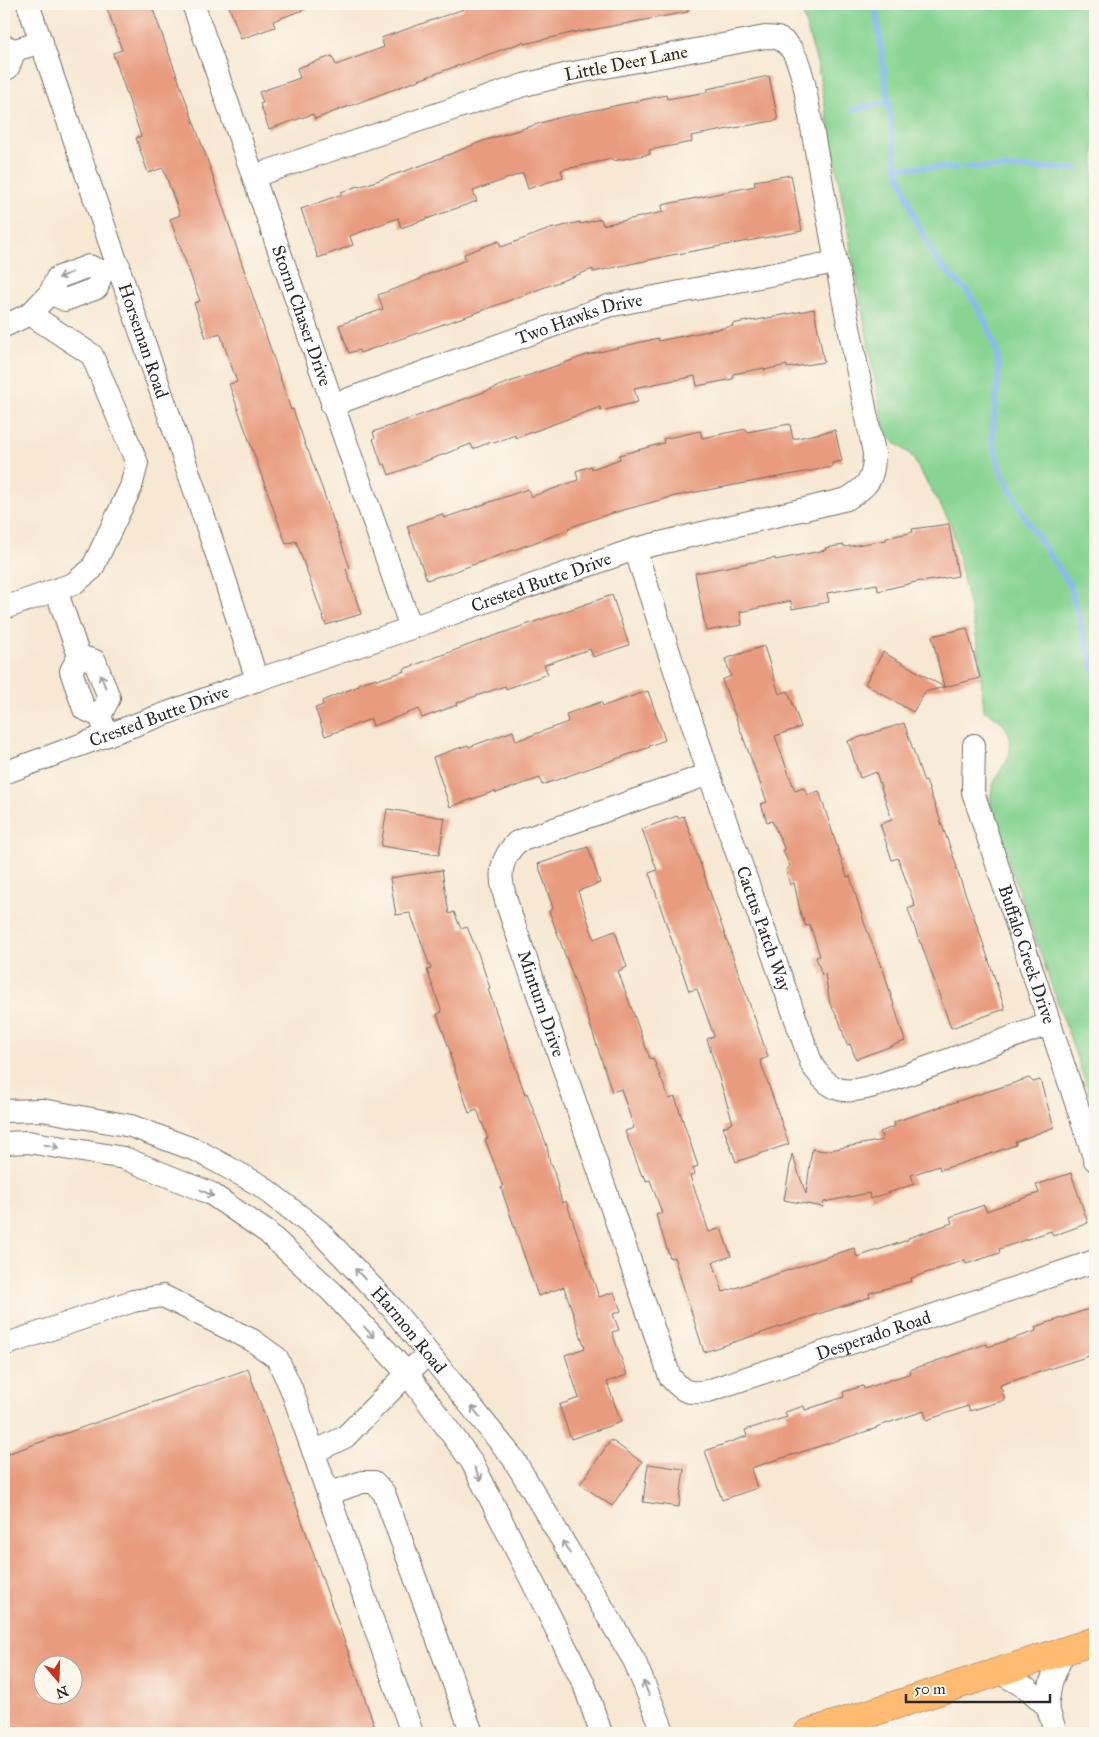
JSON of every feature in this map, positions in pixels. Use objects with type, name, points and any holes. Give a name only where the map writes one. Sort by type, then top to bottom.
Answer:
[{"type":"main road","points":[[808,1733],[1095,1641]]},
{"type":"street","name":"Horseman Road","points":[[28,4],[42,42],[110,269],[220,564],[257,680]]},
{"type":"street","name":"Storm Chaser Drive","points":[[193,4],[411,628]]},
{"type":"street","name":"Little Deer Lane","points":[[254,176],[524,85],[573,73],[765,37],[778,38],[790,49],[798,63],[804,83],[836,262]]},
{"type":"street","points":[[4,69],[8,68],[10,48],[42,42]]},
{"type":"street","name":"Two Hawks Drive","points":[[332,405],[608,306],[836,262]]},
{"type":"street","name":"Crested Butte Drive","points":[[4,772],[104,726],[257,680],[411,628],[635,548],[847,499],[864,488],[874,471],[874,453],[836,262]]},
{"type":"street","points":[[4,326],[30,314],[50,293],[57,278],[89,266],[110,269]]},
{"type":"street","points":[[4,608],[73,584],[92,569],[131,487],[137,462],[92,355],[30,314]]},
{"type":"street","name":"Cactus Patch Way","points":[[635,548],[709,774],[812,1065],[823,1081],[840,1090],[859,1090],[881,1084],[1049,1024]]},
{"type":"street","points":[[56,590],[80,656],[71,671],[84,709],[104,726]]},
{"type":"street","name":"Buffalo Creek Drive","points":[[974,745],[972,792],[1095,1160]]},
{"type":"street","name":"Minturn Drive","points":[[664,1362],[502,889],[502,868],[507,852],[517,842],[709,774]]},
{"type":"street","name":"Harmon Road","points":[[4,1111],[42,1110],[131,1126],[198,1151],[260,1185],[319,1231],[391,1307],[513,1458],[634,1660],[664,1733]]},
{"type":"street","name":"Harmon Road","points":[[4,1143],[28,1142],[124,1158],[210,1193],[267,1232],[333,1293],[407,1373],[472,1462],[584,1684],[601,1733]]},
{"type":"street","name":"Desperado Road","points":[[664,1362],[670,1377],[680,1388],[692,1393],[708,1391],[1095,1261]]},
{"type":"street","points":[[4,1346],[132,1301],[163,1296],[252,1340],[277,1358],[291,1388],[412,1733]]},
{"type":"street","points":[[314,1452],[344,1437],[407,1373],[429,1354]]},
{"type":"street","points":[[328,1494],[362,1482],[374,1482],[384,1493],[472,1733]]},
{"type":"street","points":[[1054,1732],[1047,1706],[1051,1682],[1064,1651]]},
{"type":"street","points":[[999,1672],[1028,1689],[1047,1706]]},
{"type":"green space","points":[[800,4],[1095,4],[1095,123],[1087,446],[1095,447],[1095,1110],[993,817],[991,793],[995,780],[1010,753],[1010,737],[998,719],[984,711],[978,644],[951,524],[911,455],[885,435],[818,67]]},
{"type":"building","points":[[119,4],[151,4],[207,159],[291,410],[293,409],[350,568],[346,569],[361,614],[326,625],[296,541],[286,544],[229,384],[237,382],[220,333],[206,338],[194,303],[200,301],[170,219],[180,215],[163,168],[148,173],[136,138],[141,136],[113,53],[122,50],[107,8]]},
{"type":"building","points":[[228,4],[314,4],[314,6],[273,21],[275,27],[241,39]]},
{"type":"building","points":[[462,4],[687,4],[688,12],[580,31],[524,44],[523,42],[315,119],[313,114],[269,129],[260,104],[263,103],[259,92],[300,78],[297,68],[332,56],[336,65],[384,47],[381,38],[464,9]]},
{"type":"building","points":[[769,76],[778,120],[691,136],[692,142],[649,150],[650,154],[613,161],[612,159],[561,170],[563,177],[528,189],[523,173],[473,191],[477,201],[401,228],[398,218],[350,236],[353,245],[318,258],[301,209],[342,194],[341,192],[425,164],[483,141],[557,118],[666,95],[667,99],[707,92],[707,89]]},
{"type":"building","points":[[791,175],[802,231],[593,272],[593,269],[484,310],[360,353],[359,350],[349,353],[339,325],[383,309],[378,295],[466,260],[464,254],[499,241],[501,247],[550,229],[580,222],[580,224],[601,219],[603,225],[663,212],[662,205],[755,186],[754,181]]},
{"type":"building","points":[[814,309],[824,362],[787,368],[787,365],[764,370],[764,368],[733,374],[733,379],[697,386],[695,376],[634,388],[638,402],[601,411],[600,407],[516,438],[515,435],[473,449],[471,444],[389,475],[385,464],[382,465],[373,439],[375,438],[373,432],[587,355],[658,338],[658,341],[733,326],[732,324]]},
{"type":"building","points":[[790,424],[793,439],[835,430],[842,461],[832,463],[832,467],[675,496],[609,514],[427,580],[407,526],[442,514],[444,518],[528,489],[531,497],[578,480],[576,471],[591,466],[592,469],[620,459],[619,455],[664,443],[663,439],[700,431],[702,438],[746,429],[747,432]]},
{"type":"building","points":[[949,524],[958,576],[921,581],[878,591],[877,584],[827,593],[829,602],[792,609],[791,601],[740,612],[742,625],[706,631],[695,573],[775,558],[775,560],[826,550],[825,548],[844,545],[845,547],[886,540],[886,538],[913,532],[912,529]]},
{"type":"building","points":[[612,595],[629,645],[593,657],[590,649],[544,665],[548,674],[506,689],[505,686],[456,703],[457,705],[422,718],[419,709],[373,726],[371,719],[325,736],[315,708],[323,705],[322,701],[359,686],[358,684],[405,671],[404,669],[488,638]]},
{"type":"building","points":[[967,628],[980,678],[925,692],[913,712],[865,684],[883,652],[944,687],[932,636]]},
{"type":"building","points":[[764,646],[779,694],[788,691],[801,727],[775,736],[795,791],[804,788],[808,795],[819,791],[847,877],[850,876],[864,922],[882,966],[905,1041],[856,1059],[850,1044],[847,1045],[839,1020],[830,1004],[825,974],[822,975],[816,957],[820,956],[810,925],[806,926],[801,915],[794,883],[790,885],[786,871],[790,866],[783,851],[785,850],[772,821],[767,822],[761,804],[767,802],[722,680],[731,676],[725,659]]},
{"type":"building","points":[[648,691],[665,740],[542,785],[540,778],[450,807],[433,757],[468,745],[469,747],[513,731],[516,741],[568,722],[566,714],[601,702],[603,706]]},
{"type":"building","points":[[904,723],[924,782],[926,781],[950,847],[1005,1009],[951,1028],[908,909],[915,906],[898,858],[892,860],[880,824],[892,820],[876,772],[860,778],[848,741]]},
{"type":"building","points":[[387,809],[445,818],[439,855],[381,846]]},
{"type":"building","points":[[677,816],[678,818],[684,816],[768,1057],[760,1060],[789,1144],[736,1162],[723,1127],[733,1123],[707,1039],[714,1036],[697,989],[689,991],[649,873],[657,870],[642,829]]},
{"type":"building","points":[[588,847],[600,883],[578,891],[594,939],[615,931],[627,967],[618,971],[650,1059],[653,1058],[669,1099],[675,1097],[698,1166],[693,1168],[695,1174],[690,1176],[709,1232],[721,1228],[731,1256],[713,1262],[723,1292],[854,1248],[857,1257],[908,1240],[908,1238],[952,1223],[950,1217],[984,1205],[986,1211],[1039,1193],[1036,1185],[1071,1173],[1088,1223],[1053,1236],[1051,1231],[999,1249],[1000,1253],[966,1264],[965,1260],[911,1278],[912,1281],[869,1293],[870,1297],[704,1352],[674,1257],[670,1258],[656,1215],[662,1213],[650,1180],[646,1181],[644,1175],[642,1176],[625,1131],[634,1128],[621,1089],[612,1092],[585,1009],[549,911],[553,909],[538,864]]},
{"type":"building","points":[[442,870],[449,914],[454,912],[461,929],[467,927],[478,953],[490,988],[488,989],[525,1094],[527,1093],[547,1146],[550,1164],[552,1164],[562,1203],[566,1201],[599,1297],[614,1292],[621,1311],[613,1314],[619,1330],[612,1332],[627,1375],[607,1382],[621,1422],[571,1439],[559,1405],[579,1398],[565,1355],[585,1348],[564,1287],[538,1296],[501,1188],[503,1187],[485,1139],[488,1138],[477,1110],[469,1113],[437,1014],[442,1012],[427,970],[431,969],[421,941],[410,913],[396,915],[390,878]]},
{"type":"building","points":[[1029,1078],[1033,1082],[1040,1080],[1054,1127],[1015,1142],[1016,1145],[981,1157],[940,1170],[939,1166],[911,1175],[914,1184],[870,1199],[869,1193],[824,1202],[823,1207],[784,1200],[792,1154],[806,1194],[812,1149],[825,1151],[883,1140],[880,1132],[895,1126],[894,1122]]},
{"type":"building","points":[[1095,1307],[1095,1354],[1000,1385],[1005,1400],[970,1411],[968,1406],[927,1420],[924,1411],[751,1468],[757,1488],[722,1500],[705,1451],[747,1436],[745,1430],[787,1417],[785,1412],[804,1406],[805,1410],[844,1397],[843,1392],[863,1386],[864,1389],[911,1373],[910,1370],[986,1344],[988,1347],[1036,1331],[1035,1327]]},
{"type":"building","points":[[248,1369],[377,1733],[4,1733],[4,1455]]},
{"type":"building","points":[[611,1440],[642,1462],[612,1506],[580,1484]]},
{"type":"building","points":[[648,1464],[684,1469],[679,1507],[643,1502]]},
{"type":"waterway","points":[[875,4],[897,167],[915,219],[938,263],[969,293],[985,320],[995,345],[999,369],[992,439],[998,462],[1004,478],[1031,527],[1069,583],[1095,673]]},
{"type":"waterway","points":[[852,110],[889,102]]},
{"type":"waterway","points":[[897,167],[956,168]]},
{"type":"waterway","points":[[964,167],[1077,169]]}]
